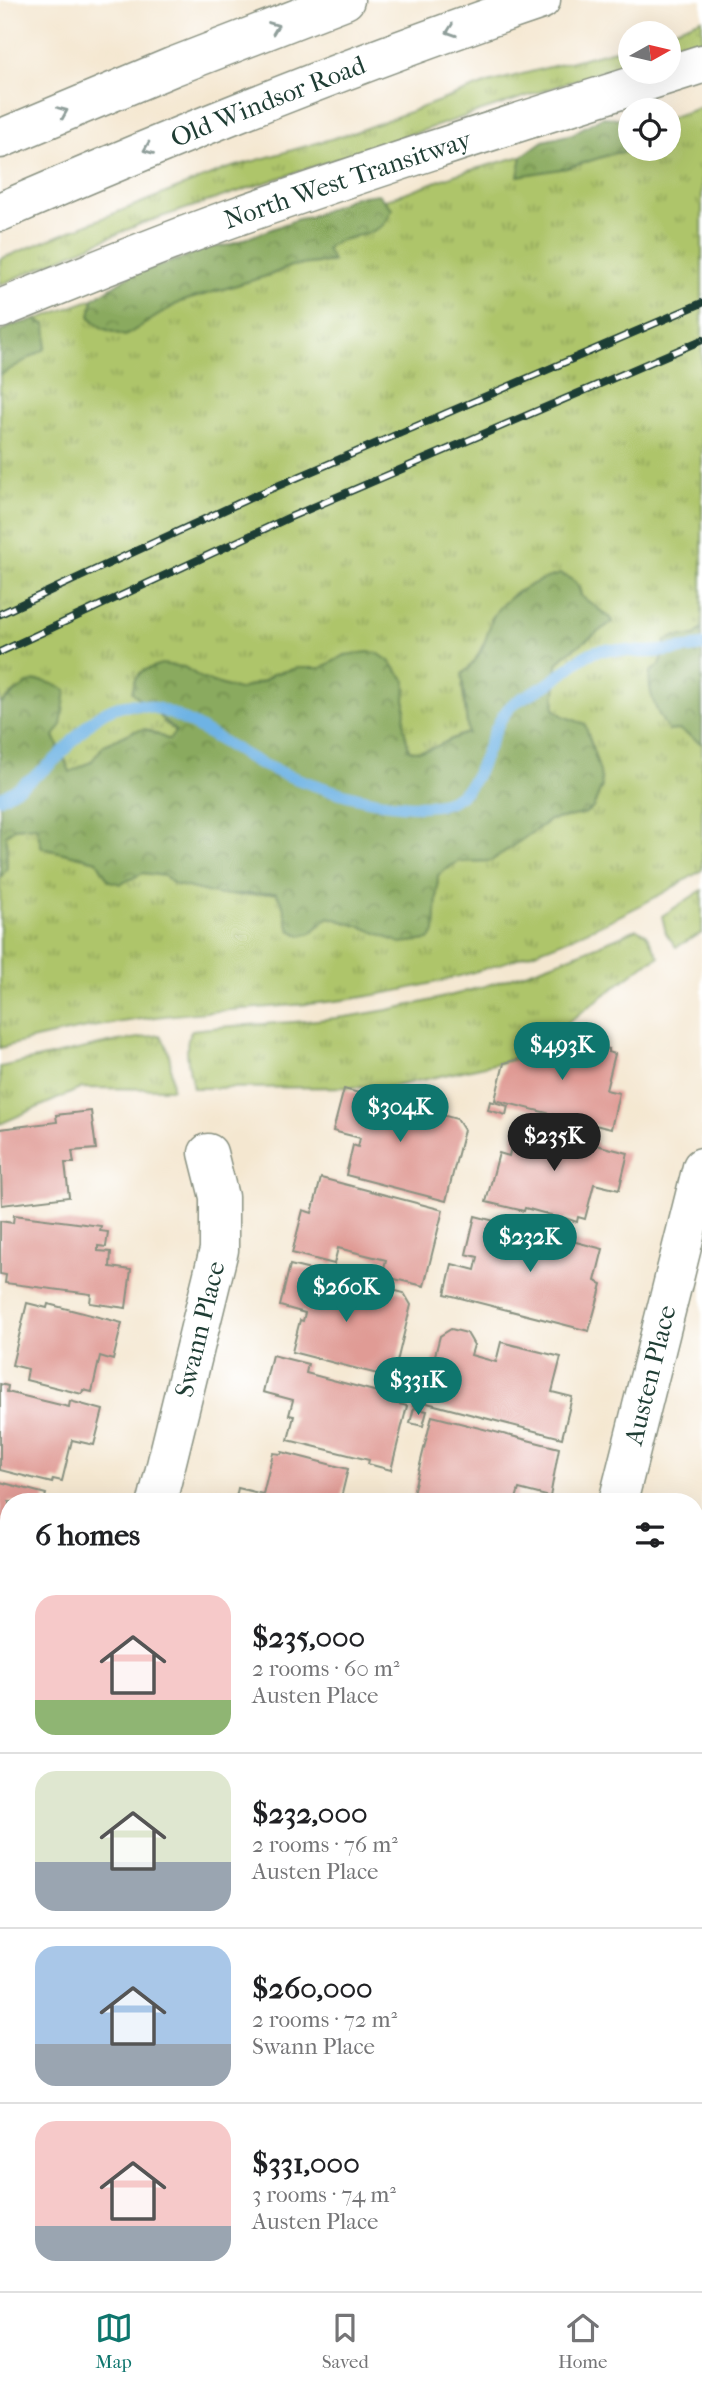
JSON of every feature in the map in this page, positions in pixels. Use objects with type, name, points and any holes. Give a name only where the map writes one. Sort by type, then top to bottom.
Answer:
[{"type":"main road","points":[[0,139],[172,67],[345,0]]},
{"type":"main road","name":"Old Windsor Road","points":[[0,212],[303,86],[541,0]]},
{"type":"main road","name":"North West Transitway","points":[[0,309],[231,218],[702,64]]},
{"type":"main road","name":"Swann Place","points":[[159,1493],[219,1250],[219,1197],[208,1153]]},
{"type":"main road","name":"Austen Place","points":[[620,1493],[702,1167]]},
{"type":"green space","points":[[702,19],[702,39],[681,46],[681,27]]},
{"type":"green space","points":[[618,49],[618,66],[140,224],[0,285],[0,259],[226,169],[355,132],[488,83]]},
{"type":"green space","points":[[702,107],[702,628],[695,636],[677,636],[666,640],[660,665],[680,730],[702,744],[702,870],[662,894],[577,935],[533,953],[443,981],[351,999],[136,1020],[0,1048],[0,878],[7,868],[6,835],[14,828],[36,826],[42,848],[97,861],[109,881],[142,873],[165,876],[174,884],[241,896],[276,893],[290,930],[311,933],[329,917],[365,928],[435,931],[438,875],[457,862],[491,861],[550,820],[584,814],[585,725],[554,709],[557,664],[565,655],[612,622],[581,596],[580,587],[561,574],[514,593],[491,619],[490,631],[462,686],[468,733],[425,750],[409,750],[404,728],[345,655],[321,669],[298,668],[273,674],[264,681],[238,690],[203,679],[184,667],[163,722],[176,732],[169,740],[146,729],[104,745],[91,762],[70,772],[54,736],[17,690],[0,704],[0,375],[16,365],[46,325],[35,320],[93,299],[90,318],[102,328],[125,336],[180,302],[291,266],[332,262],[326,249],[334,241],[352,238],[392,209],[385,200],[457,174],[522,156],[519,175],[567,168],[615,153],[618,153],[618,161],[681,161],[681,114]]},
{"type":"green space","points":[[602,117],[618,118],[618,153],[567,168],[518,176],[522,156],[543,141],[572,134]]},
{"type":"green space","points":[[378,194],[392,209],[385,223],[371,231],[332,244],[326,249],[333,261],[291,266],[180,302],[125,336],[102,328],[90,317],[93,299],[138,270],[180,259],[205,248],[229,245],[310,217],[354,197]]},
{"type":"green space","points":[[35,320],[46,325],[45,349],[0,375],[0,332],[13,325]]},
{"type":"green space","points":[[561,574],[575,582],[581,596],[612,622],[565,655],[557,664],[554,709],[563,716],[585,724],[602,786],[593,808],[584,814],[550,820],[491,861],[457,862],[438,875],[435,932],[429,940],[400,943],[329,917],[311,933],[301,936],[290,930],[276,893],[219,895],[174,884],[165,876],[143,873],[121,884],[109,881],[97,861],[42,848],[36,826],[14,828],[6,835],[7,868],[0,878],[0,704],[23,686],[43,681],[66,690],[61,726],[54,736],[70,772],[91,762],[104,745],[134,731],[146,729],[169,740],[176,731],[132,692],[135,680],[142,671],[161,664],[184,667],[203,679],[238,690],[264,681],[273,674],[298,668],[321,668],[345,655],[368,652],[379,654],[389,661],[406,681],[404,728],[409,750],[425,750],[468,733],[462,674],[481,651],[495,613],[520,591],[541,580]]},
{"type":"green space","points":[[702,628],[702,744],[680,730],[669,731],[654,703],[649,680],[650,672],[660,665],[666,640],[677,636],[695,636]]},
{"type":"green space","points":[[702,890],[702,933],[676,947],[666,933],[662,916]]},
{"type":"green space","points":[[637,929],[646,934],[659,957],[645,964],[521,1058],[390,1087],[193,1088],[187,1050],[192,1030],[332,1019],[426,1002],[532,971]]},
{"type":"green space","points":[[160,1035],[169,1054],[172,1089],[82,1088],[0,1124],[0,1067],[118,1041]]},
{"type":"building","points":[[552,1035],[609,1049],[608,1052],[615,1054],[606,1090],[619,1093],[611,1129],[495,1100],[504,1063],[520,1059]]},
{"type":"building","points":[[344,1089],[457,1119],[464,1130],[446,1201],[346,1175],[353,1145],[358,1147],[360,1138],[333,1131]]},
{"type":"building","points":[[490,1101],[508,1106],[506,1115],[488,1110]]},
{"type":"building","points":[[91,1111],[96,1149],[72,1151],[74,1163],[65,1163],[69,1197],[2,1205],[0,1129],[57,1122],[56,1115]]},
{"type":"building","points":[[543,1117],[561,1122],[559,1129],[541,1124]]},
{"type":"building","points":[[516,1125],[539,1131],[540,1127],[628,1153],[619,1190],[594,1184],[585,1219],[578,1217],[577,1222],[565,1218],[564,1223],[550,1220],[551,1215],[486,1202],[499,1153],[509,1156]]},
{"type":"building","points":[[321,1178],[443,1210],[424,1286],[382,1276],[386,1260],[338,1248],[334,1264],[292,1253],[303,1210],[312,1213]]},
{"type":"building","points":[[14,1215],[101,1226],[100,1231],[108,1232],[106,1247],[98,1246],[98,1251],[111,1252],[110,1267],[131,1270],[126,1308],[90,1303],[91,1294],[5,1283],[6,1275],[0,1274],[0,1221],[13,1223]]},
{"type":"building","points":[[475,1216],[603,1249],[595,1281],[602,1284],[589,1331],[445,1294],[452,1264],[475,1270],[478,1257],[466,1254]]},
{"type":"building","points":[[290,1265],[331,1275],[326,1292],[371,1304],[373,1296],[385,1288],[404,1293],[411,1305],[393,1378],[292,1352],[300,1320],[303,1321],[305,1313],[280,1306]]},
{"type":"building","points":[[27,1303],[47,1308],[48,1304],[122,1323],[113,1360],[100,1356],[92,1392],[83,1390],[82,1394],[26,1380],[28,1369],[12,1365]]},
{"type":"building","points":[[451,1329],[467,1333],[474,1345],[471,1355],[496,1362],[501,1342],[561,1357],[552,1392],[572,1397],[562,1438],[423,1402],[421,1408],[413,1406],[415,1395],[424,1397],[440,1336]]},
{"type":"building","points":[[272,1355],[308,1364],[306,1373],[389,1395],[388,1401],[407,1406],[391,1470],[368,1464],[369,1460],[288,1440],[294,1416],[289,1415],[293,1400],[263,1392]]},
{"type":"building","points":[[0,1384],[8,1386],[7,1392],[69,1407],[70,1401],[103,1410],[94,1445],[72,1440],[62,1481],[53,1479],[52,1483],[0,1470]]},
{"type":"building","points":[[414,1408],[427,1411],[423,1426],[410,1423]]},
{"type":"building","points":[[432,1416],[559,1448],[551,1493],[519,1489],[518,1493],[413,1493]]},
{"type":"building","points":[[282,1452],[348,1469],[342,1493],[263,1493],[273,1453]]},
{"type":"building","points":[[0,1482],[42,1493],[0,1493]]},
{"type":"building","points":[[238,1488],[259,1493],[237,1493]]},
{"type":"waterway","points":[[0,798],[46,768],[96,718],[111,709],[129,705],[149,706],[169,713],[190,722],[265,766],[326,789],[371,801],[414,806],[434,805],[451,801],[473,781],[499,722],[512,705],[543,687],[587,655],[600,650],[651,652],[702,646]]},
{"type":"railway","points":[[0,614],[252,497],[702,303]]},
{"type":"railway","points":[[0,652],[288,518],[702,340]]}]
